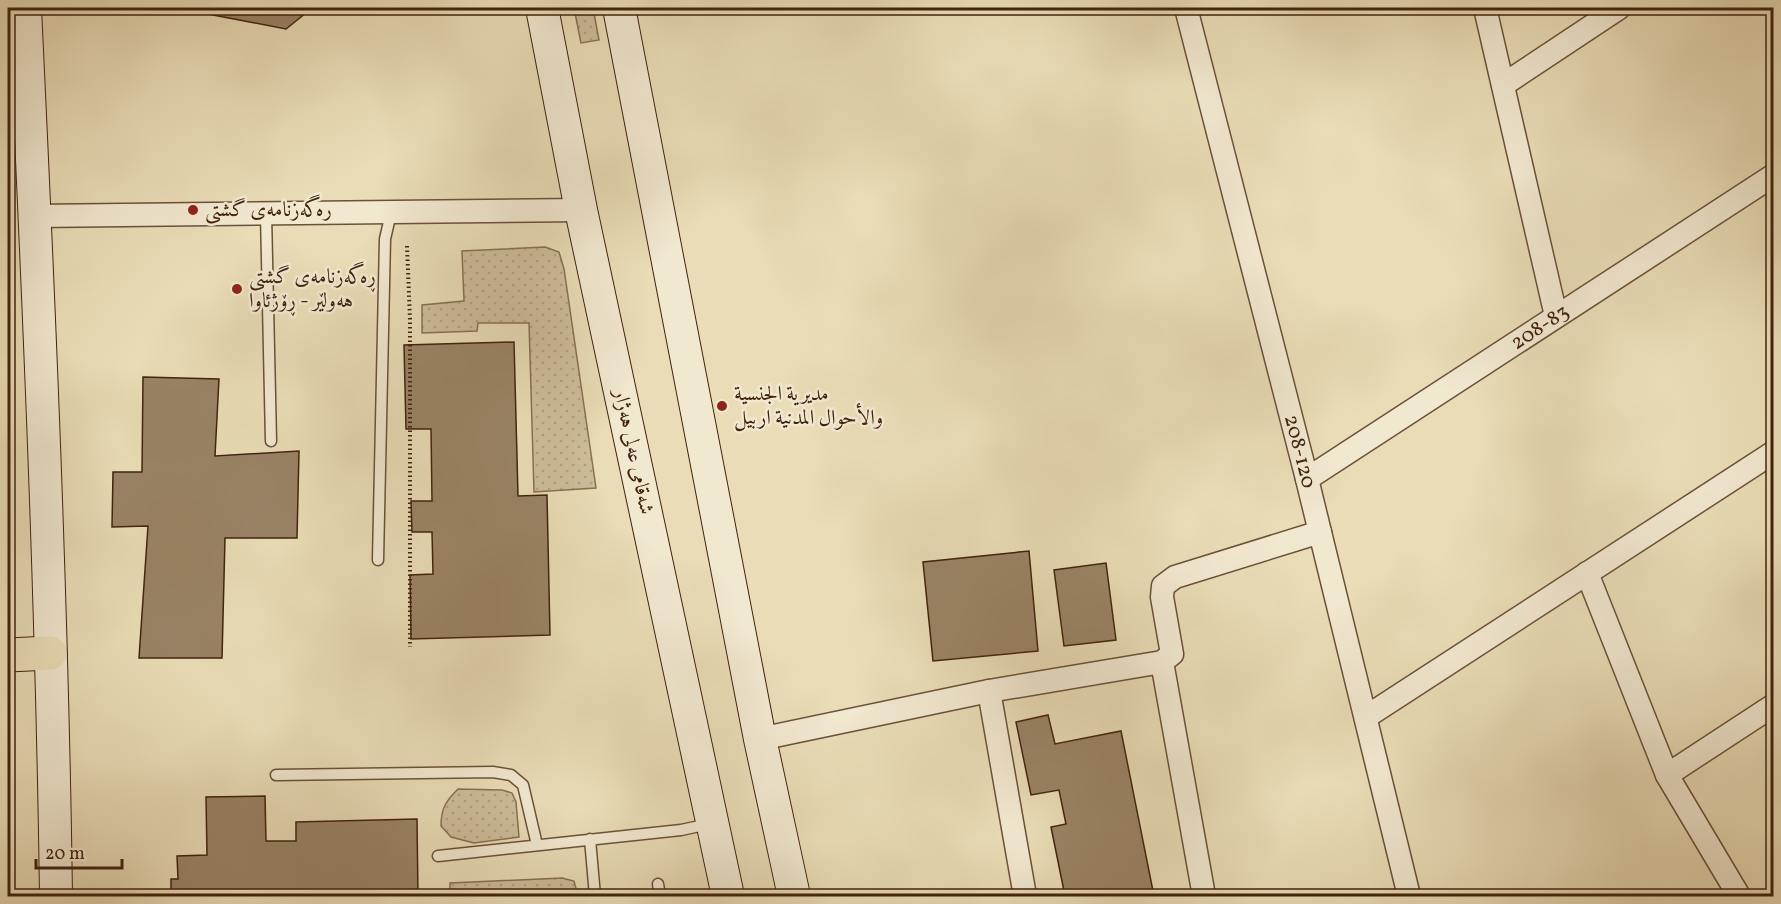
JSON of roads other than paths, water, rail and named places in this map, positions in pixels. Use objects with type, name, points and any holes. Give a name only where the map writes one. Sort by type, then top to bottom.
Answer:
[{"type":"highway","points":[[8,655],[50,653]]},
{"type":"main road","points":[[25,8],[35,216],[56,897]]},
{"type":"main road","name":"شەقامی عەلی هەژار","points":[[542,8],[581,210],[728,897]]},
{"type":"main road","points":[[619,8],[760,739],[794,897]]},
{"type":"street","name":"208-120","points":[[1186,8],[1307,479],[1409,897]]},
{"type":"street","points":[[1485,8],[1556,316]]},
{"type":"street","points":[[1503,85],[1620,8]]},
{"type":"street","name":"208-83","points":[[1307,479],[1773,175]]},
{"type":"street","points":[[35,216],[581,210]]},
{"type":"street","points":[[1366,717],[1773,452]]},
{"type":"street","points":[[760,739],[989,691],[1162,662],[1172,654],[1162,597],[1163,586],[1175,577],[1320,532]]},
{"type":"street","points":[[1587,573],[1666,775],[1739,897]]},
{"type":"street","points":[[1162,662],[1204,897]]},
{"type":"street","points":[[989,691],[1025,897]]},
{"type":"street","points":[[1666,775],[1773,705]]},
{"type":"lane","points":[[378,561],[385,239],[391,213]]},
{"type":"lane","points":[[266,214],[271,441]]},
{"type":"lane","points":[[276,775],[493,772],[511,775],[523,785],[537,845]]},
{"type":"lane","points":[[438,856],[681,830],[712,823]]},
{"type":"lane","points":[[590,839],[595,897]]},
{"type":"lane","points":[[658,884],[660,897]]},
{"type":"place","name":"رەگەزنامەی گشتی","points":[[193,210]]},
{"type":"place","name":"ڕەگەزنامەی گشتی هەولێر - ڕۆژئاوا","points":[[237,289]]},
{"type":"place","name":"مديرية الجنسية والأحوال المدنية اربيل","points":[[722,406]]}]
